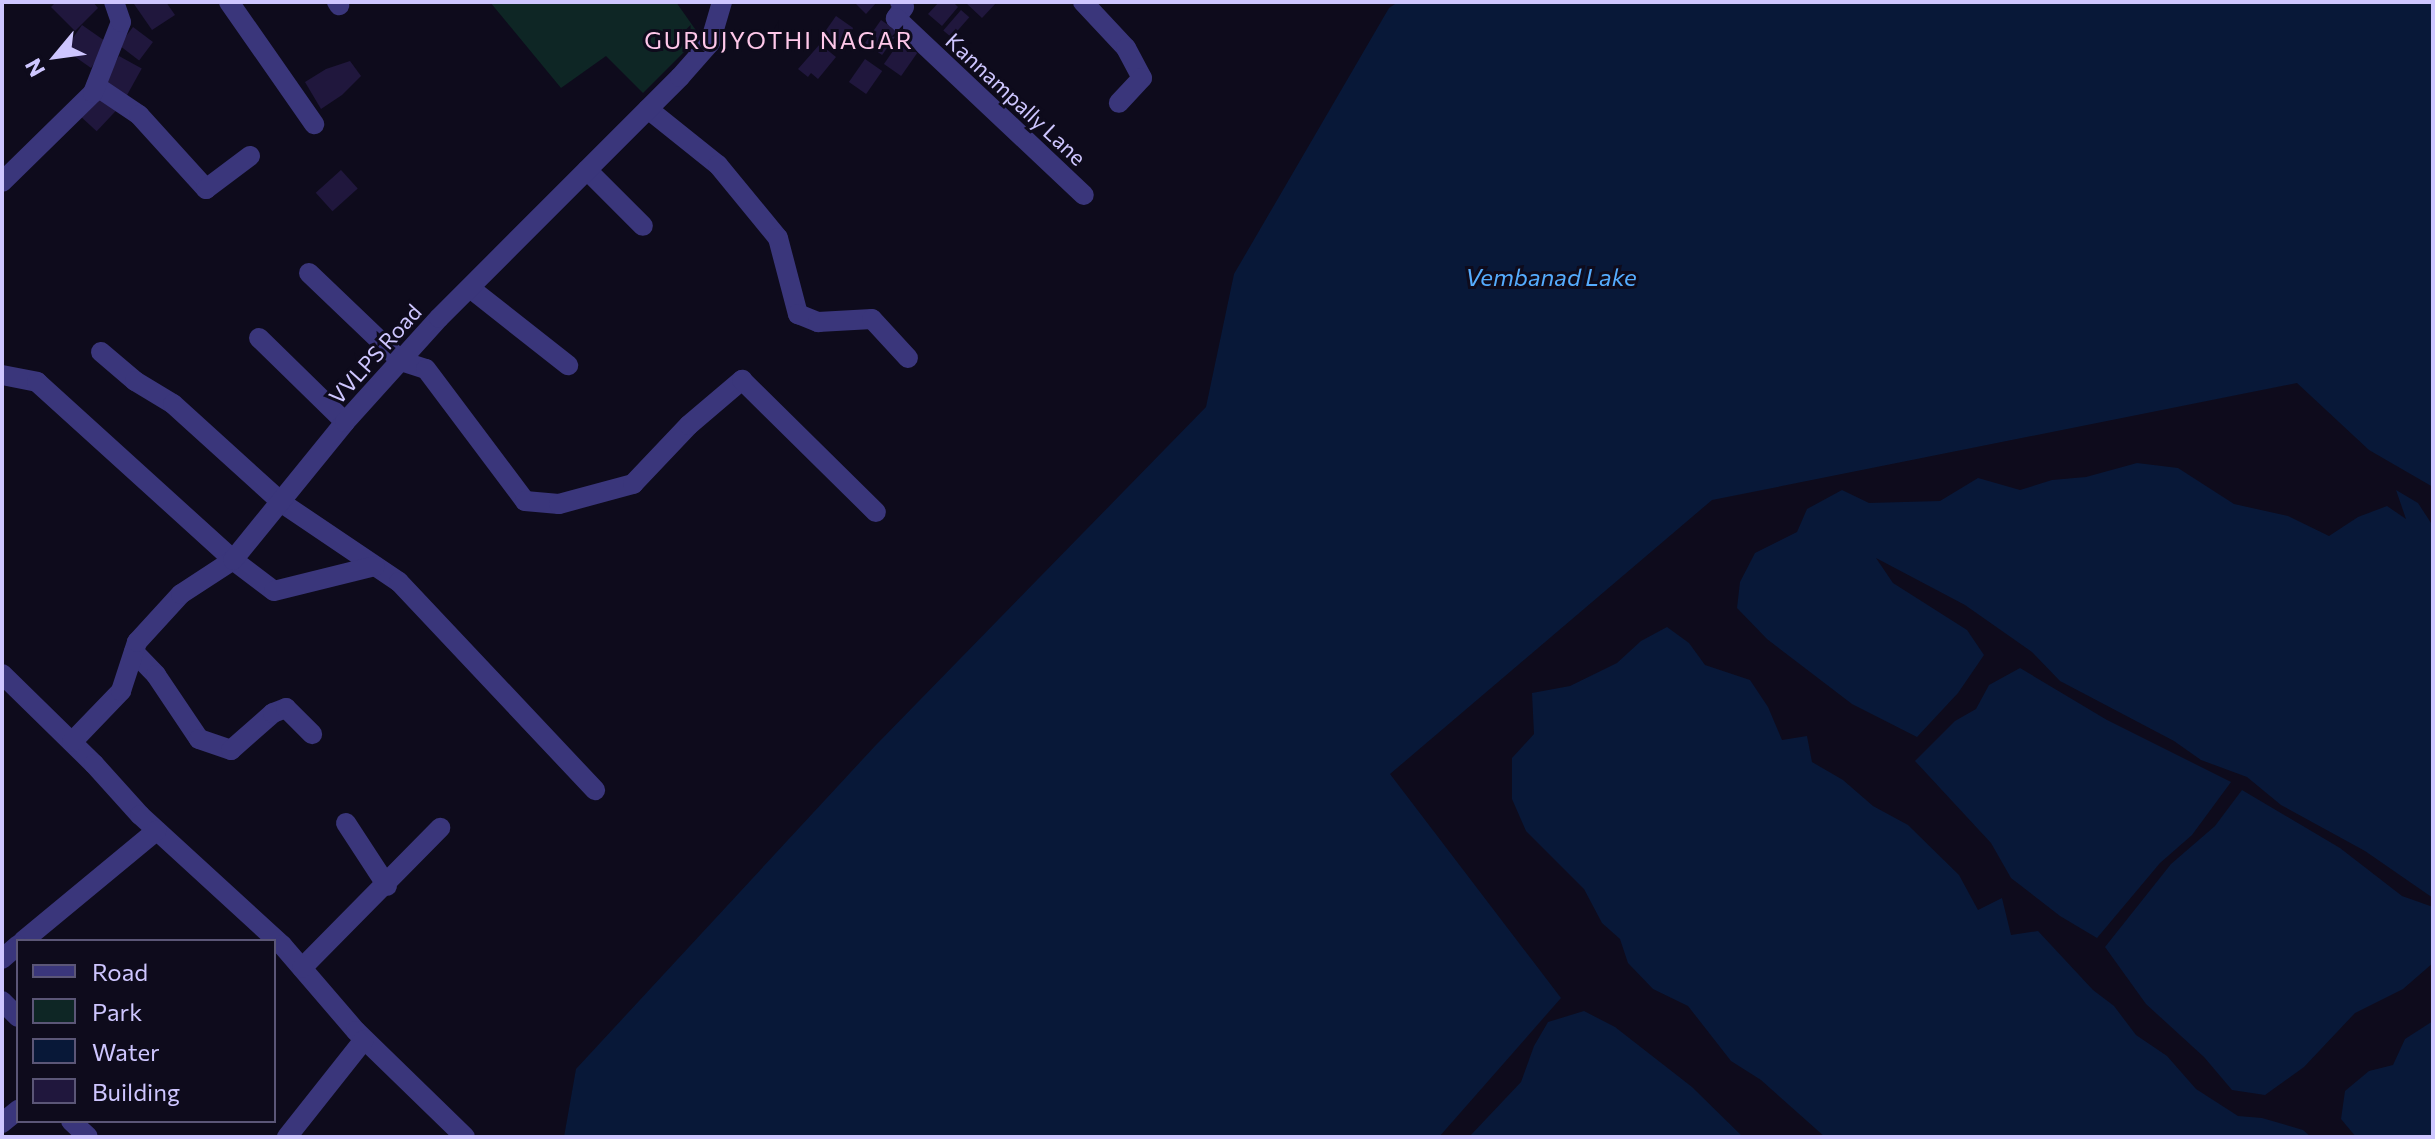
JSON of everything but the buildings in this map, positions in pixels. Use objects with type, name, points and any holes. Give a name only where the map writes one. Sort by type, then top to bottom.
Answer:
[{"type":"street","points":[[229,2],[314,124]]},
{"type":"street","name":"VVLPS Road","points":[[72,742],[121,691],[137,642],[181,594],[233,560],[345,422],[401,361],[710,43],[722,2]]},
{"type":"street","name":"Kannampally Lane","points":[[900,2],[904,7],[896,18],[1084,195]]},
{"type":"street","points":[[1083,2],[1126,48],[1142,78],[1119,103]]},
{"type":"street","points":[[2,182],[96,86],[121,22],[118,3]]},
{"type":"street","points":[[96,86],[139,115],[206,189],[250,156]]},
{"type":"street","points":[[648,109],[718,165],[778,238],[798,314],[818,322],[872,319],[908,358]]},
{"type":"street","points":[[587,170],[643,226]]},
{"type":"street","points":[[309,273],[401,361],[426,369],[525,501],[559,504],[633,484],[689,425],[742,380],[876,512]]},
{"type":"street","points":[[470,288],[568,365]]},
{"type":"street","points":[[259,338],[345,422]]},
{"type":"street","points":[[101,352],[135,381],[173,404],[282,503],[399,582],[595,790]]},
{"type":"street","points":[[2,375],[37,382],[233,560],[274,591],[375,566]]},
{"type":"street","points":[[134,652],[156,675],[199,739],[231,750],[273,713],[286,708],[312,734]]},
{"type":"street","points":[[2,674],[156,831],[275,939]]},
{"type":"street","points":[[346,823],[387,886]]},
{"type":"street","points":[[302,968],[387,886],[440,828]]},
{"type":"street","points":[[25,939],[156,831]]},
{"type":"street","points":[[276,940],[364,1040],[465,1137]]},
{"type":"street","points":[[287,1137],[364,1040]]},
{"type":"street","points":[[73,1123],[88,1137]]},
{"type":"green space","points":[[490,2],[676,2],[700,36],[643,93],[606,56],[561,88]]},
{"type":"water","name":"Vembanad Lake","points":[[1398,2],[2433,2],[2433,487],[2369,450],[2297,383],[1712,500],[1390,774],[1561,998],[1439,1137],[564,1137],[576,1069],[875,746],[1206,407],[1234,274],[1389,8]]},
{"type":"water","points":[[2137,463],[2178,468],[2234,504],[2288,516],[2329,536],[2358,517],[2387,506],[2406,519],[2396,490],[2418,503],[2433,526],[2433,898],[2365,851],[2281,805],[2247,777],[2201,760],[2174,741],[2060,681],[2032,652],[1965,605],[1876,558],[1893,583],[1967,630],[1984,655],[1958,693],[1917,737],[1852,704],[1767,639],[1737,608],[1740,582],[1755,553],[1797,532],[1807,509],[1842,490],[1869,503],[1940,501],[1978,478],[2020,490],[2052,480],[2086,477]]},
{"type":"water","points":[[1667,627],[1689,643],[1705,665],[1750,680],[1768,707],[1782,740],[1807,736],[1812,762],[1843,780],[1873,806],[1908,825],[1959,875],[1978,910],[2002,898],[2011,935],[2038,931],[2093,990],[2114,1006],[2136,1035],[2167,1056],[2196,1089],[2238,1116],[2262,1118],[2303,1130],[2311,1137],[1825,1137],[1761,1080],[1731,1061],[1688,1006],[1653,989],[1628,963],[1620,939],[1602,923],[1584,889],[1526,831],[1512,799],[1512,758],[1534,734],[1532,693],[1570,686],[1617,663],[1641,641]]},
{"type":"water","points":[[2020,668],[2107,720],[2231,782],[2192,835],[2160,863],[2097,938],[2060,916],[2011,878],[1991,843],[1915,761],[1955,721],[1976,709],[1989,685]]},
{"type":"water","points":[[2242,790],[2340,848],[2402,896],[2433,907],[2433,963],[2403,989],[2355,1013],[2304,1067],[2265,1095],[2232,1090],[2204,1057],[2146,1004],[2105,947],[2171,864],[2215,826]]},
{"type":"water","points":[[1584,1011],[1615,1027],[1692,1087],[1743,1137],[1469,1137],[1521,1082],[1534,1046],[1548,1022]]},
{"type":"water","points":[[2433,1021],[2433,1137],[2356,1137],[2341,1119],[2345,1091],[2369,1071],[2393,1065],[2405,1039]]},
{"type":"district","name":"GURUJYOTHI NAGAR","points":[[779,40]]}]
